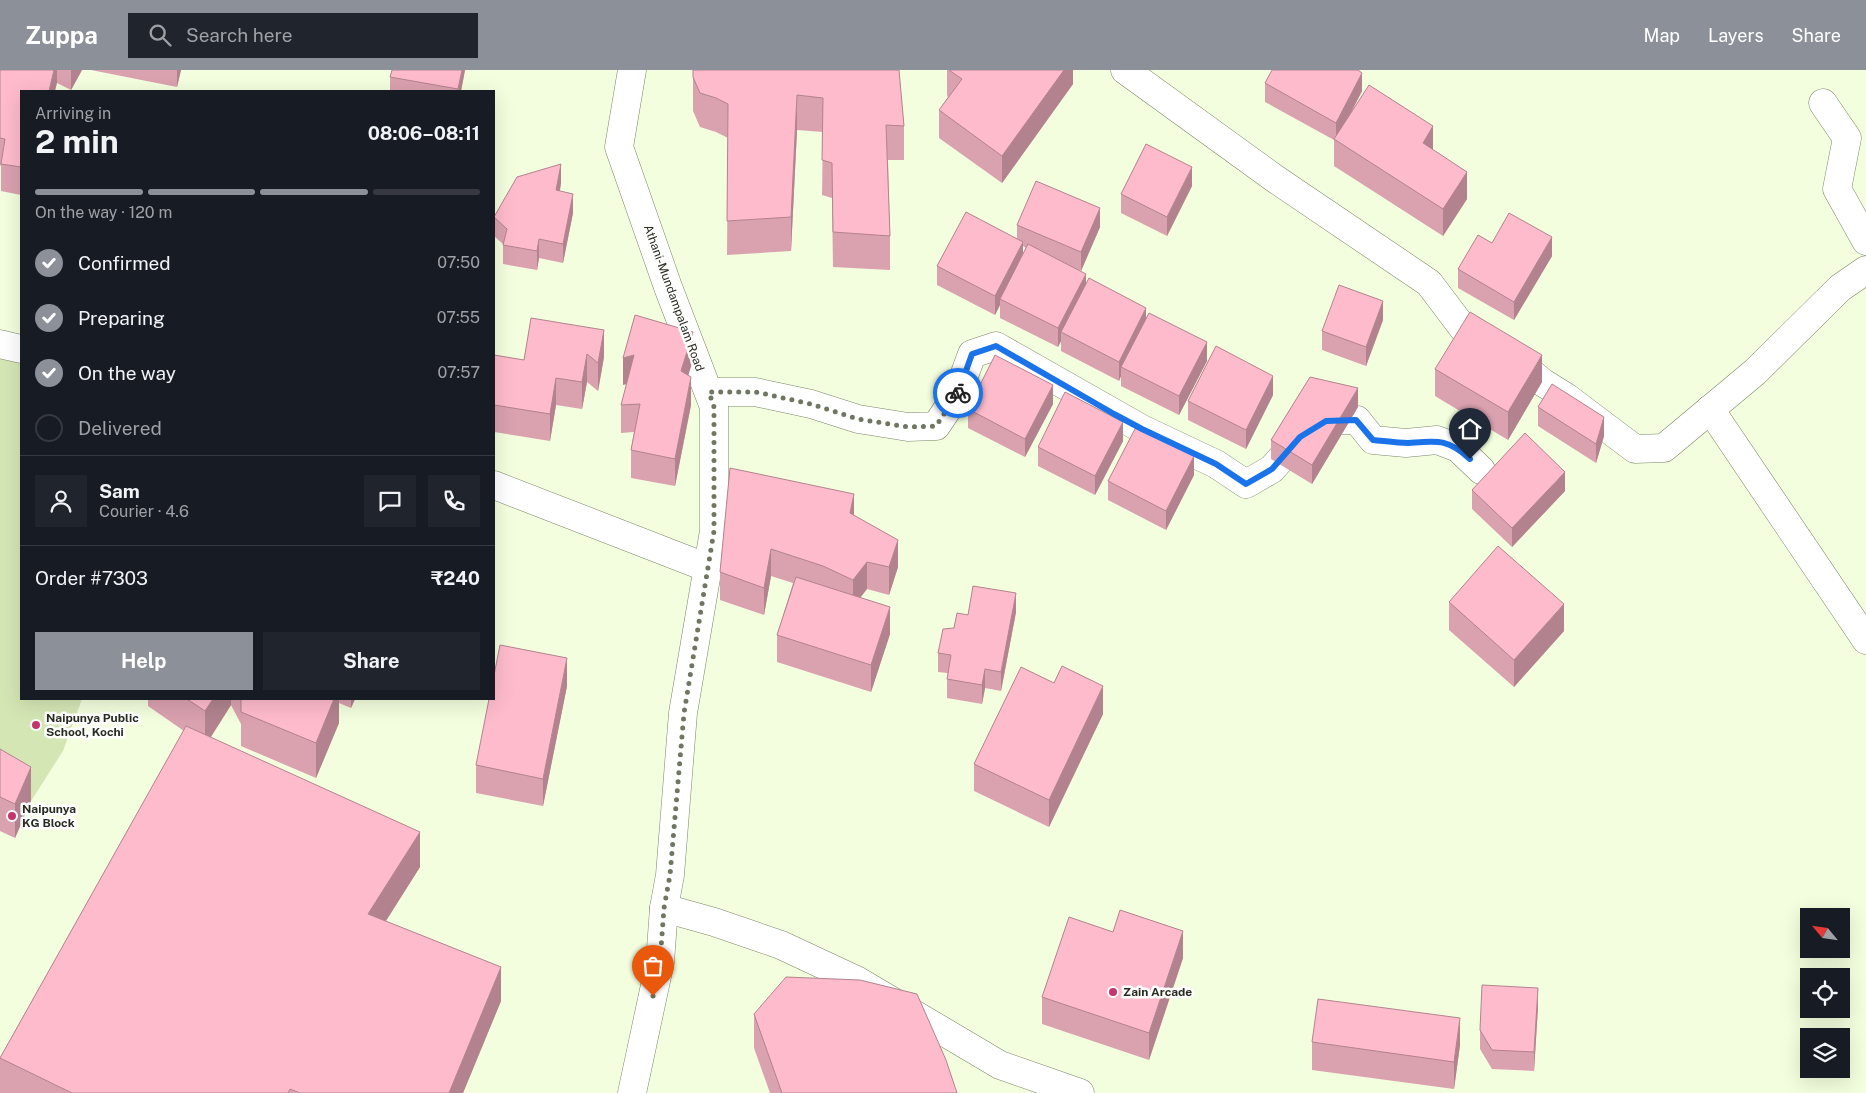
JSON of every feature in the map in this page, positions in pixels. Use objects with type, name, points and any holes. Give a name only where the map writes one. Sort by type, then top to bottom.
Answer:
[{"type":"street","name":"Athani-Mundampalam Road","points":[[632,70],[619,147],[668,287],[714,407],[714,531],[684,713],[670,875],[664,908],[660,962],[632,1093]]},
{"type":"street","points":[[1125,70],[1274,178],[1429,283],[1478,348],[1523,366],[1542,382],[1566,397],[1635,449],[1664,448],[1755,372],[1840,288],[1866,270]]},
{"type":"street","points":[[1823,103],[1847,138],[1837,189],[1866,241]]},
{"type":"street","points":[[0,344],[20,349]]},
{"type":"street","points":[[709,392],[756,392],[811,404],[858,419],[908,427],[936,426],[957,395],[972,354],[996,346],[1134,425],[1216,464],[1246,484],[1272,469],[1300,437],[1326,421],[1356,420],[1373,440],[1406,443],[1437,440],[1458,448],[1482,470]]},
{"type":"street","points":[[1710,409],[1866,640]]},
{"type":"street","points":[[495,485],[708,568]]},
{"type":"street","points":[[664,908],[714,922],[781,945],[858,981],[1000,1065],[1080,1093]]},
{"type":"green space","points":[[0,351],[20,356],[20,700],[82,700],[63,751],[31,801],[0,784]]},
{"type":"building","points":[[0,70],[54,70],[49,90],[20,90],[20,167],[1,164],[5,139],[0,138]]},
{"type":"building","points":[[392,70],[462,70],[458,89],[390,77]]},
{"type":"building","points":[[693,70],[899,70],[904,126],[886,125],[890,236],[833,232],[832,163],[822,160],[823,98],[797,95],[791,217],[727,221],[728,104],[700,93],[693,77]]},
{"type":"building","points":[[949,70],[1064,70],[1002,156],[939,110],[962,79]]},
{"type":"building","points":[[1272,70],[1358,70],[1362,73],[1336,123],[1265,83]]},
{"type":"building","points":[[1369,85],[1433,126],[1423,143],[1467,172],[1443,209],[1334,139]]},
{"type":"building","points":[[1146,144],[1192,167],[1167,217],[1121,194]]},
{"type":"building","points":[[561,164],[556,190],[573,194],[563,244],[539,239],[537,251],[503,245],[507,229],[495,218],[495,215],[517,177]]},
{"type":"building","points":[[1036,181],[1100,208],[1081,252],[1017,225]]},
{"type":"building","points":[[966,212],[1023,242],[995,296],[937,266]]},
{"type":"building","points":[[1509,213],[1552,237],[1514,302],[1458,269],[1478,235],[1492,243]]},
{"type":"building","points":[[1028,244],[1086,274],[1058,328],[1000,299]]},
{"type":"building","points":[[1089,278],[1146,308],[1119,362],[1061,332]]},
{"type":"building","points":[[1339,285],[1383,301],[1366,347],[1322,331]]},
{"type":"building","points":[[1470,312],[1542,355],[1508,412],[1435,369]]},
{"type":"building","points":[[1149,313],[1207,342],[1179,396],[1121,367]]},
{"type":"building","points":[[635,315],[693,332],[681,371],[691,377],[675,459],[631,450],[640,404],[621,405],[634,355],[623,358]]},
{"type":"building","points":[[531,318],[604,330],[598,363],[587,354],[582,382],[556,378],[550,414],[495,405],[495,355],[524,360]]},
{"type":"building","points":[[1216,346],[1273,376],[1246,430],[1188,401]]},
{"type":"building","points":[[995,355],[1053,385],[1025,439],[968,409]]},
{"type":"building","points":[[1310,377],[1358,388],[1312,465],[1271,440]]},
{"type":"building","points":[[1552,384],[1604,417],[1596,444],[1538,407]]},
{"type":"building","points":[[1065,392],[1123,422],[1095,476],[1038,447]]},
{"type":"building","points":[[1136,427],[1194,456],[1166,511],[1108,481]]},
{"type":"building","points":[[1525,433],[1565,472],[1512,528],[1472,490]]},
{"type":"building","points":[[730,468],[854,494],[850,513],[898,540],[889,567],[867,562],[853,580],[823,566],[771,549],[764,588],[720,572]]},
{"type":"building","points":[[1498,546],[1564,604],[1514,660],[1449,602]]},
{"type":"building","points":[[796,577],[890,607],[871,665],[777,635]]},
{"type":"building","points":[[973,586],[1016,593],[1001,672],[985,669],[982,685],[947,679],[951,655],[938,653],[943,629],[954,628],[957,613],[968,615]]},
{"type":"building","points":[[500,645],[567,658],[543,779],[476,765],[489,700],[495,700],[495,670]]},
{"type":"building","points":[[1062,666],[1103,686],[1049,800],[974,764],[1021,667],[1054,683]]},
{"type":"building","points":[[188,700],[212,700],[205,711]]},
{"type":"building","points":[[241,700],[334,700],[316,743],[241,712]]},
{"type":"building","points":[[186,726],[420,832],[368,914],[501,967],[449,1093],[300,1093],[290,1089],[288,1093],[72,1093],[0,1058]]},
{"type":"building","points":[[0,749],[31,767],[15,804],[0,797]]},
{"type":"building","name":"Zain Arcade","points":[[1120,910],[1183,931],[1149,1033],[1042,997],[1069,917],[1113,932]]},
{"type":"building","points":[[786,977],[860,980],[917,994],[946,1060],[957,1093],[782,1093],[754,1014]]},
{"type":"building","points":[[1482,985],[1538,988],[1534,1052],[1492,1050],[1480,1030]]},
{"type":"building","points":[[1318,999],[1460,1018],[1454,1062],[1312,1042]]},
{"type":"way so far","points":[[653,996],[660,962],[664,908],[670,875],[684,713],[714,531],[714,407],[709,392],[756,392],[811,404],[858,419],[908,427],[936,426],[958,393]]},
{"type":"place","name":"Naipunya Public School, Kochi","points":[[36,725]]},
{"type":"place","name":"Naipunya KG Block","points":[[12,816]]},
{"type":"place","name":"Zain Arcade","points":[[1113,992]]},
{"type":"route","points":[[958,393],[972,354],[996,346],[1114,414],[1216,464],[1246,484],[1272,469],[1300,437],[1326,421],[1356,420],[1373,440],[1406,443],[1437,440],[1458,448],[1470,459]]}]
